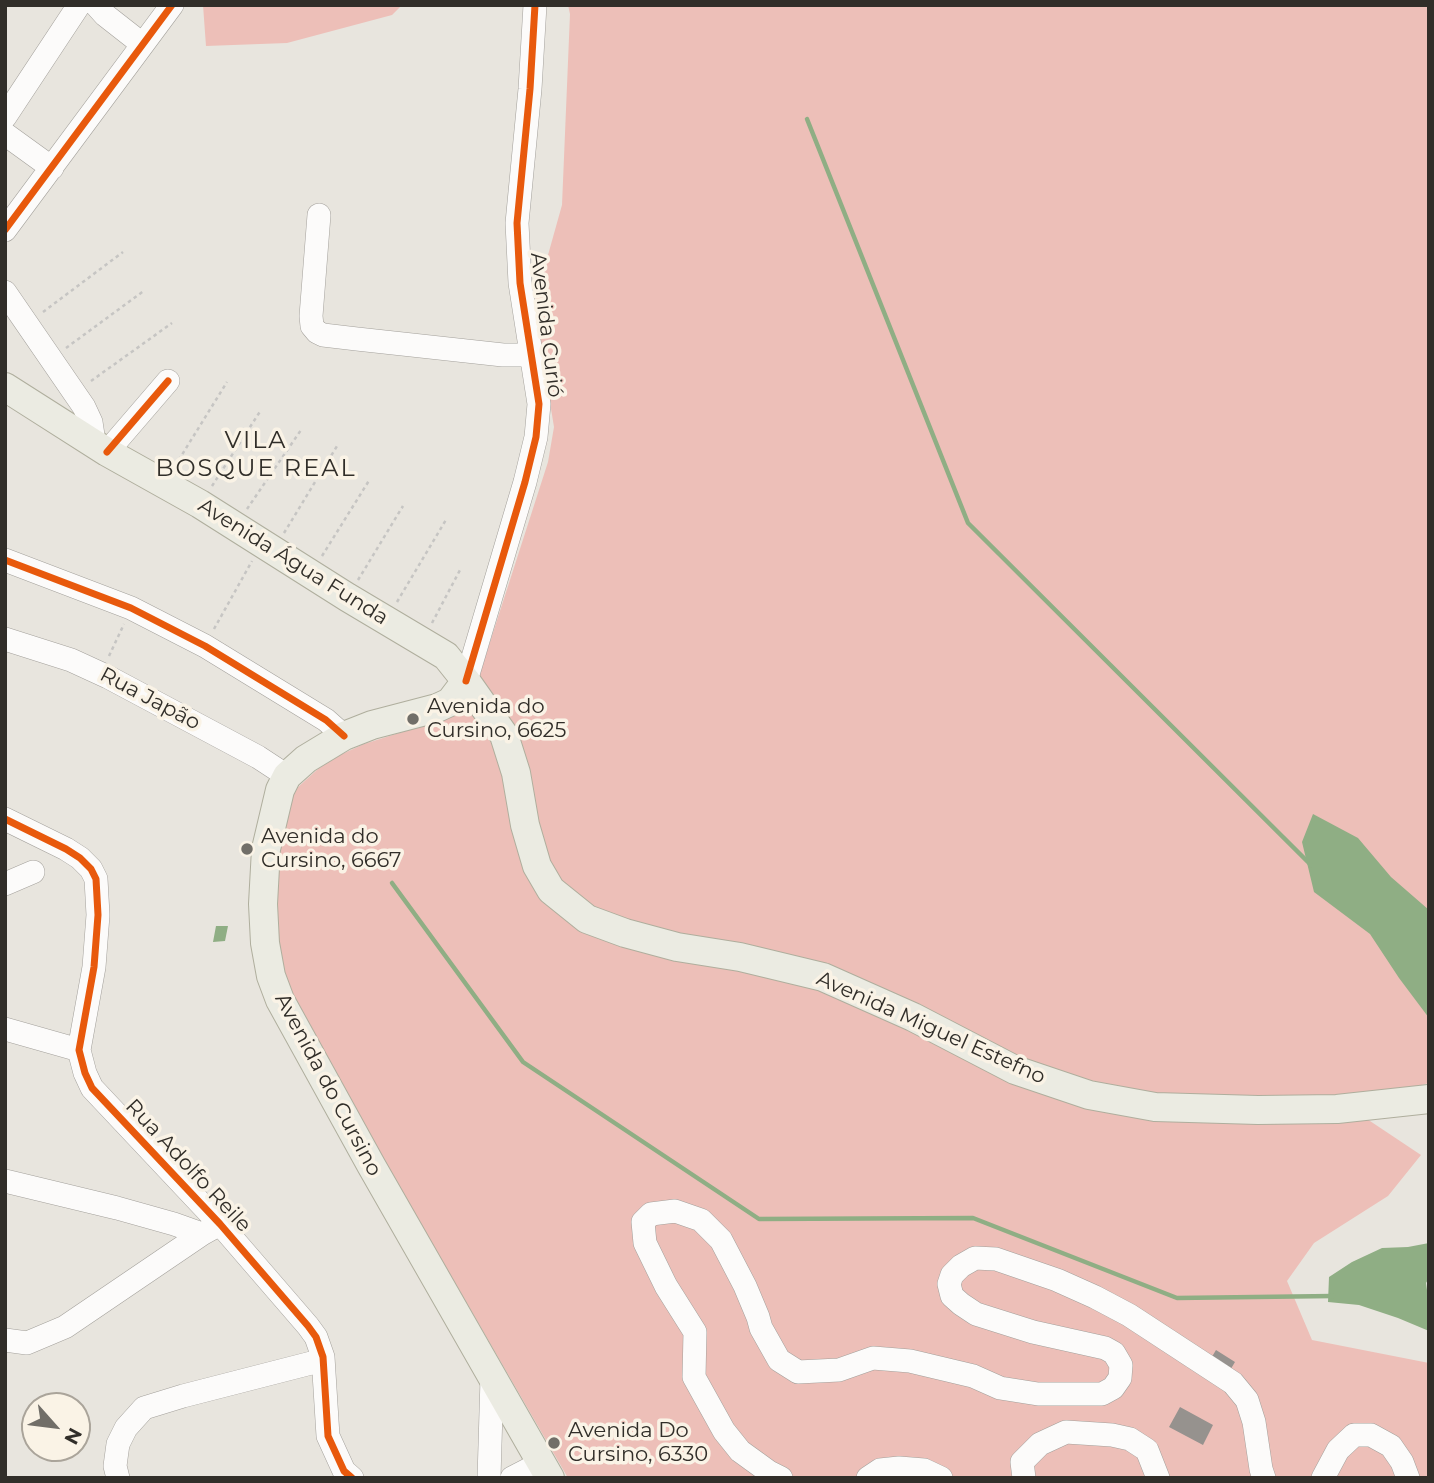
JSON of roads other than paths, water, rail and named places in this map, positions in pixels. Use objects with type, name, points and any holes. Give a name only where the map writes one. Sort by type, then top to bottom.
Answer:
[{"type":"main road","name":"Avenida Água Funda","points":[[5,387],[446,656],[466,681]]},
{"type":"main road","points":[[287,776],[306,760],[344,736],[450,702],[466,681]]},
{"type":"main road","name":"Avenida Miguel Estefno","points":[[466,681],[503,734],[516,773],[537,866],[551,890],[587,919],[677,947],[740,957],[823,977],[913,1017],[1015,1070],[1088,1095],[1155,1107],[1258,1110],[1337,1109],[1429,1100]]},
{"type":"main road","name":"Avenida do Cursino","points":[[287,776],[280,790],[266,849],[263,904],[265,943],[271,976],[280,1000],[546,1470]]},
{"type":"street","points":[[5,117],[79,5]]},
{"type":"street","points":[[96,5],[142,44]]},
{"type":"street","points":[[7,226],[172,5]]},
{"type":"street","name":"Avenida Curió","points":[[466,681],[536,437],[539,404],[520,283],[517,223],[530,89],[534,5]]},
{"type":"street","points":[[5,134],[52,167]]},
{"type":"street","points":[[319,215],[311,316],[312,326],[317,332],[323,335],[503,355],[530,355]]},
{"type":"street","points":[[5,292],[83,407],[101,447],[167,381]]},
{"type":"street","points":[[5,560],[131,608],[205,646],[326,720],[344,736]]},
{"type":"street","name":"Rua Japão","points":[[5,639],[71,660],[100,673],[258,757],[287,776]]},
{"type":"street","name":"Rua Adolfo Reile","points":[[5,819],[80,858],[91,869],[96,879],[98,915],[94,967],[79,1050],[85,1073],[92,1088],[211,1229],[308,1326],[316,1338],[323,1360],[328,1436],[344,1471],[352,1478]]},
{"type":"street","points":[[5,884],[33,872]]},
{"type":"street","points":[[5,1029],[79,1050]]},
{"type":"street","points":[[5,1181],[174,1224],[211,1229]]},
{"type":"street","points":[[781,1478],[740,1451],[724,1431],[694,1377],[695,1332],[666,1286],[645,1242],[643,1222],[651,1214],[675,1211],[701,1220],[721,1240],[745,1286],[761,1328],[779,1360],[798,1372],[839,1370],[873,1358],[922,1364],[973,1376],[1000,1388],[1038,1394],[1102,1394],[1113,1388],[1119,1378],[1121,1365],[1114,1353],[1105,1348],[1033,1332],[976,1314],[952,1296],[949,1284],[952,1275],[975,1258],[996,1259],[1057,1280],[1129,1315],[1233,1383],[1247,1400],[1254,1422],[1264,1478]]},
{"type":"street","points":[[5,1340],[27,1343],[65,1327],[211,1229]]},
{"type":"street","points":[[118,1478],[115,1466],[118,1444],[126,1428],[144,1408],[323,1360]]},
{"type":"street","points":[[489,1478],[492,1378]]},
{"type":"street","points":[[1024,1478],[1022,1462],[1040,1444],[1066,1432],[1130,1439],[1147,1450],[1158,1478]]},
{"type":"street","points":[[1323,1478],[1338,1450],[1354,1435],[1371,1435],[1391,1447],[1402,1462],[1408,1478]]},
{"type":"street","points":[[868,1478],[880,1471],[900,1468],[924,1470],[941,1478]]},
{"type":"street","points":[[512,1478],[546,1470]]},
{"type":"waterway","points":[[807,119],[968,523],[1311,865]]},
{"type":"waterway","points":[[392,883],[523,1062],[759,1219],[973,1218],[1177,1298],[1333,1296]]},
{"type":"place","name":"Avenida do Cursino, 6625","points":[[413,719]]},
{"type":"place","name":"Avenida do Cursino, 6667","points":[[247,849]]},
{"type":"place","name":"Avenida Do Cursino, 6330","points":[[554,1443]]},
{"type":"district","name":"VILA BOSQUE REAL","points":[[256,455]]}]
